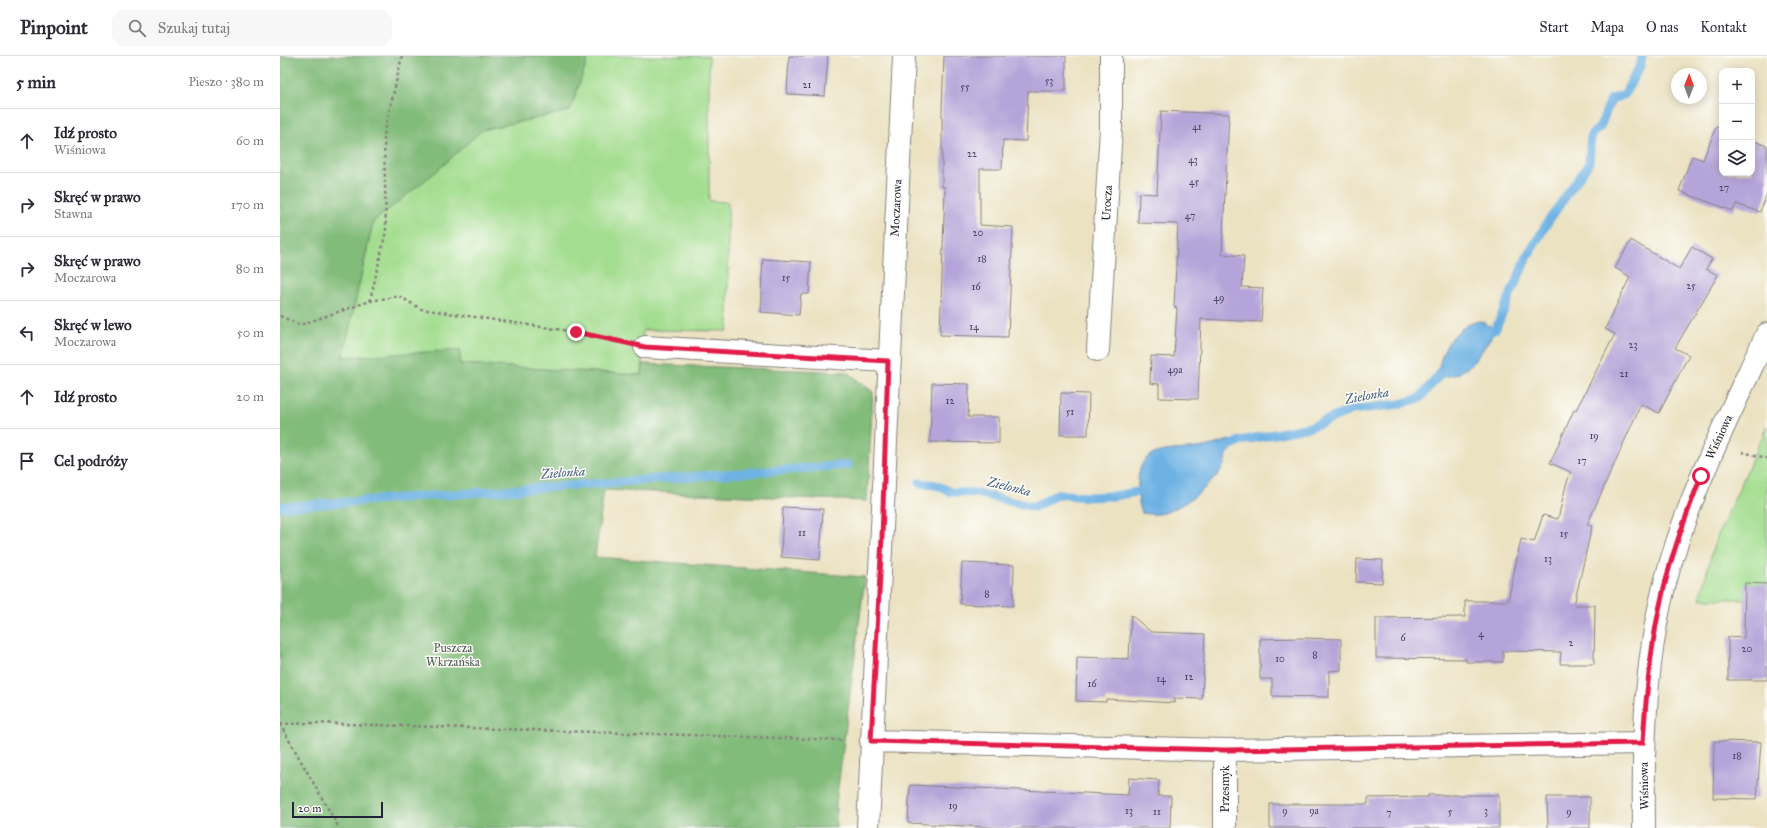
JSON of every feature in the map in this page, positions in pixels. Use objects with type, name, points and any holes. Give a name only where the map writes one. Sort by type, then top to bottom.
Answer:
[{"type":"street","name":"Moczarowa","points":[[868,828],[882,538],[888,361],[904,56]]},
{"type":"street","name":"Urocza","points":[[1098,350],[1111,128],[1111,56]]},
{"type":"street","name":"Wiśniowa","points":[[1644,828],[1643,743],[1645,705],[1662,592],[1671,560],[1701,476],[1767,334]]},
{"type":"street","points":[[645,347],[888,361]]},
{"type":"street","points":[[871,741],[1225,750],[1643,743]]},
{"type":"street","name":"Przesmyk","points":[[1225,750],[1225,828]]},
{"type":"path","points":[[370,301],[386,231],[384,135],[402,56]]},
{"type":"path","points":[[280,316],[300,325],[370,301],[399,296],[421,309],[576,332],[645,347]]},
{"type":"path","points":[[339,828],[280,724],[321,723],[871,741]]},
{"type":"green space","name":"Puszcza Wkrzańska","points":[[280,56],[589,56],[570,111],[482,130],[438,170],[373,222],[343,357],[460,350],[460,364],[642,375],[643,364],[847,372],[873,392],[867,501],[604,490],[595,557],[865,577],[836,803],[836,828],[280,828]]},
{"type":"green space","points":[[411,56],[709,56],[709,201],[728,202],[728,331],[643,330],[642,375],[460,364],[315,478]]},
{"type":"green space","points":[[1767,426],[1767,599],[1700,599],[1714,544]]},
{"type":"water","points":[[1480,321],[1497,329],[1477,358],[1467,368],[1458,374],[1441,377],[1435,381],[1431,378],[1438,370],[1443,353],[1453,337],[1468,325]]},
{"type":"water","points":[[1230,440],[1235,447],[1228,454],[1221,470],[1211,483],[1204,489],[1180,506],[1164,513],[1142,513],[1138,495],[1139,471],[1143,462],[1149,456],[1166,451],[1214,445]]},
{"type":"building","points":[[789,56],[828,56],[825,96],[787,94]]},
{"type":"building","points":[[944,56],[1066,56],[1066,91],[1028,91],[1026,141],[1003,140],[1002,169],[980,169],[980,225],[1013,227],[1008,337],[940,335],[945,187],[942,187]]},
{"type":"building","points":[[1161,111],[1229,114],[1222,254],[1244,256],[1242,287],[1263,288],[1261,322],[1201,319],[1198,399],[1159,398],[1159,384],[1150,383],[1151,356],[1174,357],[1177,308],[1174,307],[1178,224],[1138,223],[1139,193],[1157,194]]},
{"type":"building","points":[[1716,127],[1719,128],[1719,176],[1755,176],[1755,141],[1767,146],[1767,193],[1760,212],[1736,204],[1733,211],[1679,191],[1692,156],[1703,160]]},
{"type":"building","points":[[1631,240],[1679,269],[1692,247],[1712,259],[1706,269],[1718,275],[1675,348],[1689,355],[1659,413],[1641,404],[1587,525],[1592,526],[1574,605],[1595,605],[1594,664],[1560,664],[1561,652],[1503,651],[1503,662],[1466,662],[1466,659],[1376,658],[1376,618],[1465,617],[1465,601],[1508,601],[1521,539],[1534,542],[1543,515],[1558,519],[1566,485],[1571,472],[1550,463],[1574,410],[1576,410],[1615,334],[1605,329],[1630,277],[1615,268]]},
{"type":"building","points":[[763,259],[811,262],[809,294],[801,294],[799,315],[760,312]]},
{"type":"building","points":[[932,383],[969,384],[968,417],[999,417],[999,443],[930,442]]},
{"type":"building","points":[[1061,393],[1089,394],[1088,435],[1060,435]]},
{"type":"building","points":[[783,507],[823,509],[820,560],[781,557]]},
{"type":"building","points":[[1357,559],[1383,560],[1382,583],[1356,582]]},
{"type":"building","points":[[962,563],[1014,565],[1013,606],[960,604]]},
{"type":"building","points":[[1745,583],[1767,584],[1767,680],[1728,680],[1728,637],[1744,638]]},
{"type":"building","points":[[1131,615],[1151,632],[1205,634],[1202,699],[1175,698],[1175,703],[1106,699],[1106,702],[1076,701],[1077,657],[1129,659]]},
{"type":"building","points":[[1260,639],[1341,639],[1341,670],[1329,671],[1329,697],[1272,696],[1272,679],[1260,679]]},
{"type":"building","points":[[1714,741],[1761,742],[1757,799],[1713,798]]},
{"type":"building","points":[[1129,778],[1159,780],[1158,796],[1171,796],[1170,828],[1007,828],[908,823],[910,785],[1128,795]]},
{"type":"building","points":[[1428,795],[1499,795],[1499,828],[1270,828],[1270,804],[1368,804],[1368,798],[1428,797]]},
{"type":"building","points":[[1547,797],[1590,797],[1590,828],[1548,828]]},
{"type":"waterway","name":"Zielonka","points":[[1487,334],[1496,328],[1526,259],[1547,223],[1589,163],[1591,135],[1600,127],[1611,99],[1624,95],[1641,64],[1642,56]]},
{"type":"waterway","name":"Zielonka","points":[[1223,449],[1240,441],[1310,427],[1352,410],[1400,404],[1420,398],[1442,372]]},
{"type":"waterway","name":"Zielonka","points":[[280,507],[848,465]]},
{"type":"waterway","name":"Zielonka","points":[[919,483],[936,485],[951,492],[976,493],[1034,507],[1058,494],[1085,497],[1113,496],[1138,492],[1149,487]]},
{"type":"route","points":[[576,332],[645,347],[888,361],[882,538],[871,741],[1225,750],[1643,743],[1645,705],[1650,665],[1662,592],[1671,560],[1701,476]]}]
